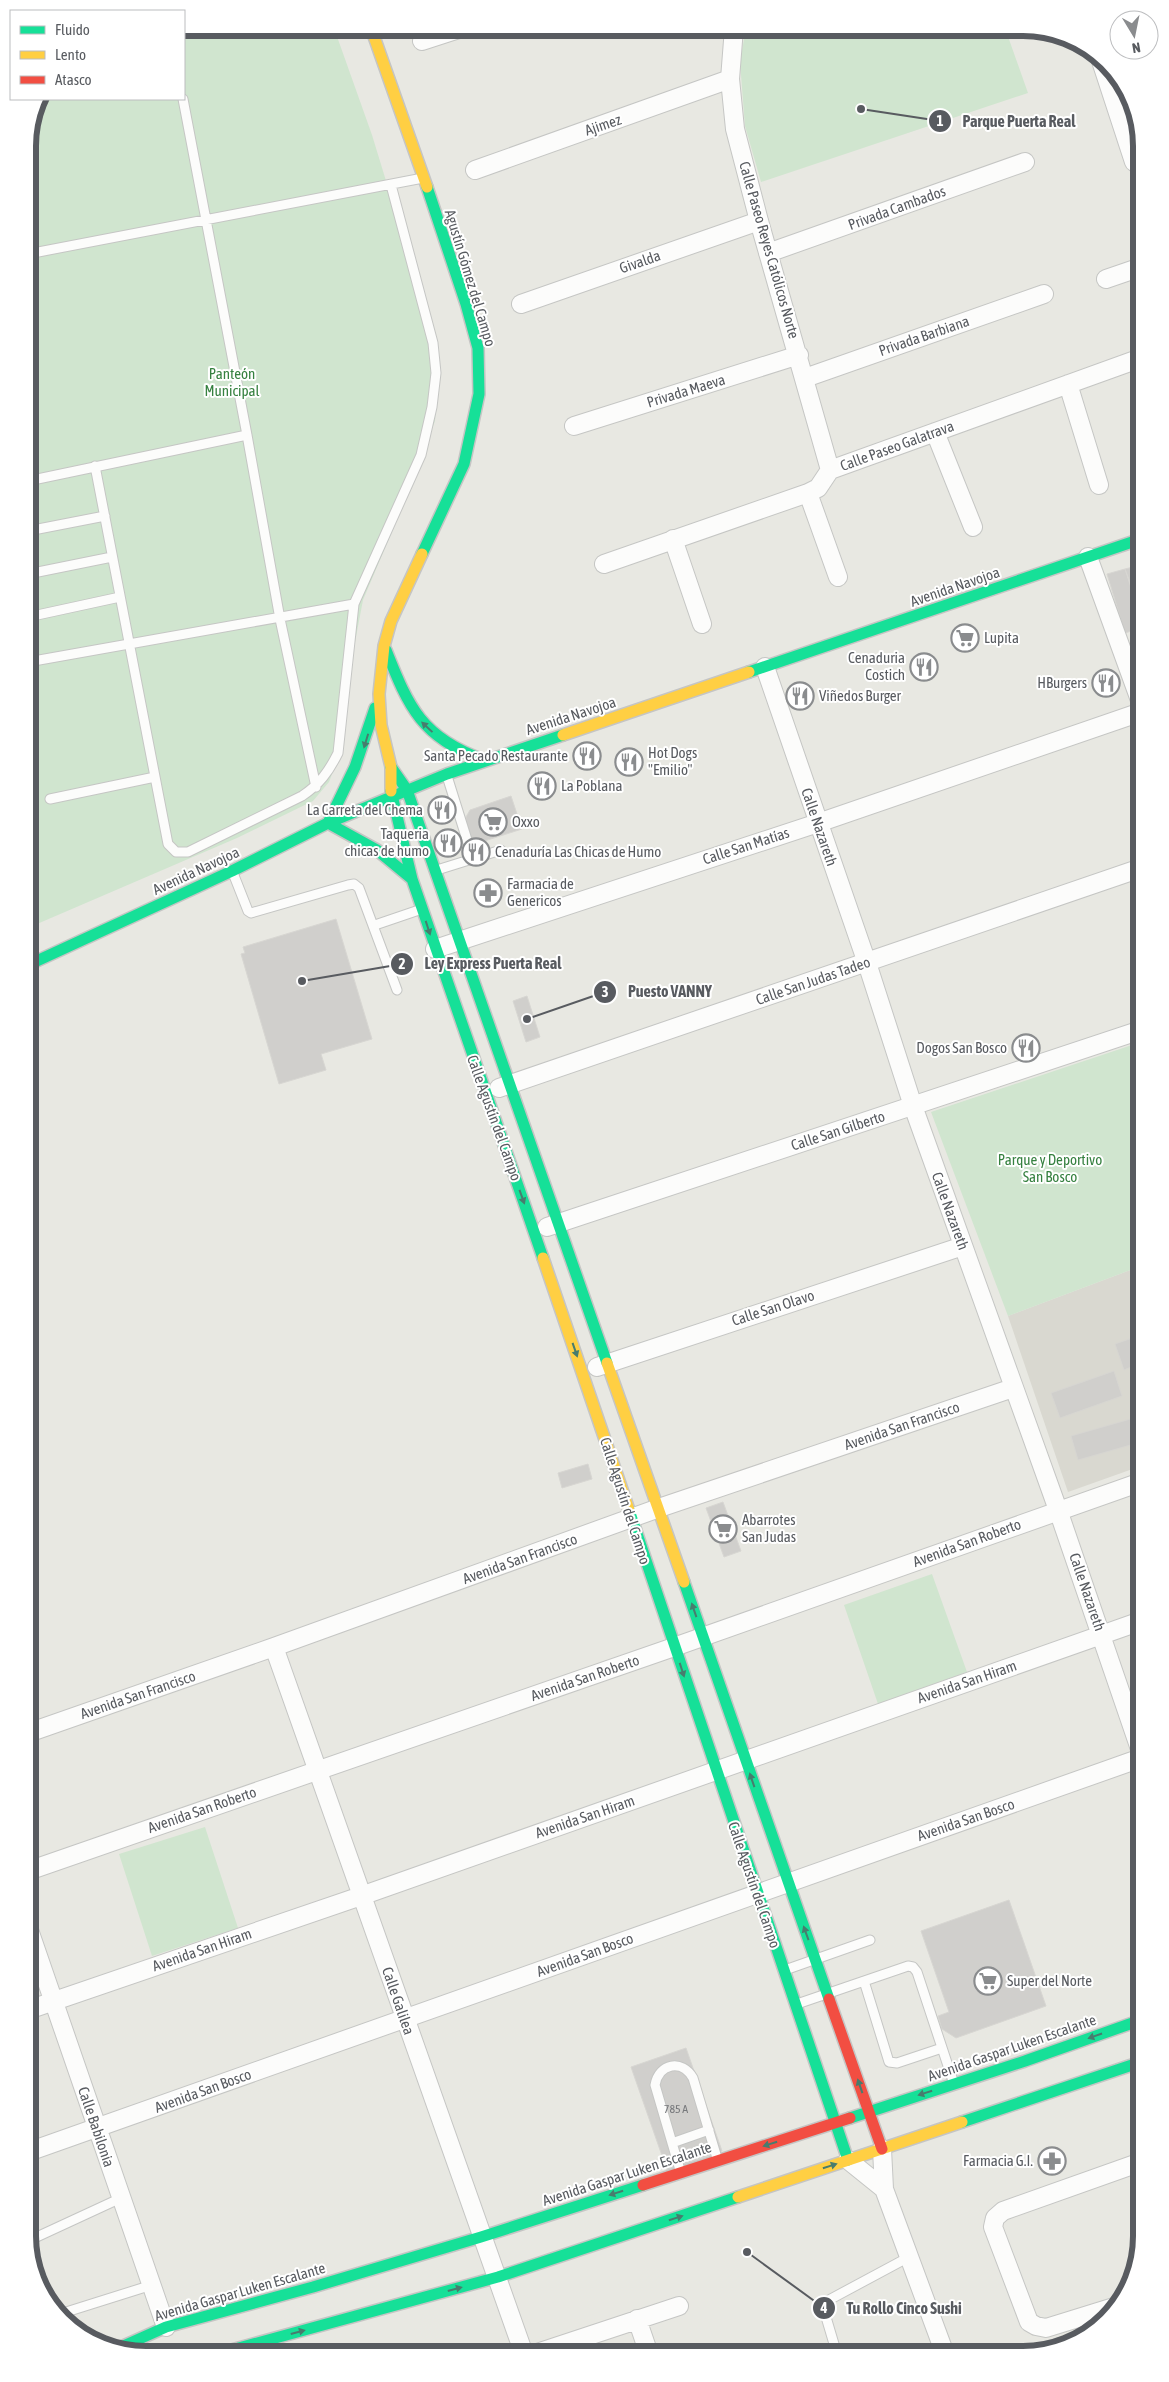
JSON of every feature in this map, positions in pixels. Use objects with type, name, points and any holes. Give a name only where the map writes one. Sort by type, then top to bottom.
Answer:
[{"type":"street","name":"Agustín Gómez del Campo","points":[[374,36],[424,178],[466,304],[478,348],[479,394],[464,464],[401,595],[384,646],[378,694],[381,725],[391,767],[391,796]]},
{"type":"street","points":[[422,40],[435,36]]},
{"type":"street","name":"Calle Paseo Reyes Católicos Norte","points":[[733,36],[730,79],[735,129],[759,221],[830,470]]},
{"type":"street","points":[[1105,73],[1133,159]]},
{"type":"street","name":"Ajimez","points":[[475,170],[730,79]]},
{"type":"street","name":"Privada Cambados","points":[[768,253],[1025,162]]},
{"type":"street","name":"Givalda","points":[[521,304],[759,221]]},
{"type":"street","points":[[1106,279],[1133,269]]},
{"type":"street","name":"Privada Barbiana","points":[[805,378],[1044,294]]},
{"type":"street","name":"Privada Maeva","points":[[574,426],[799,356]]},
{"type":"street","name":"Calle Paseo Galatrava","points":[[604,564],[808,494],[818,488],[830,470],[1133,361]]},
{"type":"street","points":[[1068,384],[1099,486]]},
{"type":"street","points":[[935,432],[973,527]]},
{"type":"street","points":[[808,494],[838,576]]},
{"type":"street","points":[[673,539],[702,624]]},
{"type":"street","name":"Avenida Navojoa","points":[[36,961],[232,871],[328,823],[447,774],[1133,542]]},
{"type":"street","points":[[1088,557],[1133,679]]},
{"type":"street","points":[[384,646],[404,697],[424,726],[452,747],[484,760]]},
{"type":"street","name":"Calle Nazareth","points":[[765,667],[867,963],[913,1106],[1058,1510],[1133,1726]]},
{"type":"street","points":[[378,694],[359,761],[345,793],[328,823],[370,846],[391,860],[412,878]]},
{"type":"street","name":"Calle San Matías","points":[[435,949],[818,823],[1133,715]]},
{"type":"street","name":"Agustín Gómez del Campo","points":[[391,767],[407,790]]},
{"type":"street","name":"Calle Agustín del Campo","points":[[407,790],[510,1083],[557,1224],[704,1636],[745,1760],[882,2149],[884,2189],[942,2346]]},
{"type":"street","name":"Calle Agustín del Campo","points":[[391,796],[412,878],[435,949],[583,1374],[715,1771],[797,2004],[848,2160]]},
{"type":"street","name":"Calle San Judas Tadeo","points":[[484,1093],[1133,871]]},
{"type":"street","name":"Calle San Gilberto","points":[[534,1231],[1133,1033]]},
{"type":"street","name":"Calle San Olavo","points":[[583,1374],[606,1364],[963,1246]]},
{"type":"street","name":"Avenida San Francisco","points":[[36,1730],[274,1647],[630,1518],[1013,1388]]},
{"type":"street","name":"Avenida San Roberto","points":[[36,1868],[674,1647],[1133,1485]]},
{"type":"street","name":"Avenida San Hiram","points":[[36,2007],[361,1896],[1133,1624]]},
{"type":"street","name":"Calle Galilea","points":[[274,1647],[319,1770],[404,2020],[521,2346]]},
{"type":"street","name":"Avenida San Bosco","points":[[36,2149],[1133,1761]]},
{"type":"street","name":"Calle Babilonia","points":[[36,1950],[96,2129],[166,2327]]},
{"type":"street","name":"Avenida Gaspar Luken Escalante","points":[[127,2344],[166,2327],[313,2287],[481,2236],[869,2112],[1133,2023]]},
{"type":"street","points":[[249,2346],[498,2277],[1133,2065]]},
{"type":"street","points":[[848,2160],[884,2189]]},
{"type":"street","points":[[1103,2312],[1046,2328],[1029,2322],[993,2227],[995,2218],[1003,2211],[1133,2165]]},
{"type":"street","points":[[558,2346],[679,2306]]},
{"type":"street","points":[[637,2319],[646,2346]]},
{"type":"lane","points":[[183,100],[280,619],[316,787]]},
{"type":"lane","points":[[36,252],[424,178]]},
{"type":"lane","points":[[95,466],[168,844],[176,852],[188,852],[302,796],[316,787],[328,773],[338,753],[354,604],[421,455],[432,407],[436,373],[433,343],[391,185]]},
{"type":"lane","points":[[36,479],[247,435]]},
{"type":"lane","points":[[36,529],[104,516]]},
{"type":"lane","points":[[36,572],[112,557]]},
{"type":"lane","points":[[36,615],[120,598]]},
{"type":"lane","points":[[36,661],[280,619],[354,604]]},
{"type":"lane","points":[[447,774],[473,859]]},
{"type":"lane","points":[[50,799],[155,777]]},
{"type":"lane","points":[[435,870],[501,850]]},
{"type":"lane","points":[[232,871],[248,911],[251,913],[354,884],[360,888],[397,990]]},
{"type":"lane","points":[[375,925],[422,909]]},
{"type":"lane","points":[[785,1970],[870,1940]]},
{"type":"lane","points":[[797,2004],[908,1966],[913,1967],[917,1972],[954,2084]]},
{"type":"lane","points":[[864,1981],[889,2062],[897,2063],[942,2048]]},
{"type":"lane","points":[[681,2172],[655,2085],[656,2076],[663,2070],[671,2067],[680,2066],[688,2070],[693,2078],[718,2160]]},
{"type":"lane","points":[[672,2143],[709,2130]]},
{"type":"lane","points":[[36,2237],[121,2198]]},
{"type":"lane","points":[[835,2346],[823,2307],[827,2301],[909,2257]]},
{"type":"lane","points":[[66,2312],[152,2285]]},
{"type":"shaded area","points":[[1133,1269],[1133,1469],[1068,1492],[1008,1316]]},
{"type":"green space","name":"Panteón Municipal","points":[[185,36],[337,36],[372,135],[427,315],[438,375],[435,421],[363,600],[351,663],[337,761],[329,782],[313,801],[237,838],[37,924],[36,139],[40,118],[47,100],[185,100]]},
{"type":"green space","points":[[745,36],[1008,36],[1028,93],[761,182],[745,126],[740,62]]},
{"type":"green space","name":"Parque y Deportivo San Bosco","points":[[1133,1045],[1133,1269],[1008,1316],[931,1112]]},
{"type":"green space","points":[[932,1574],[967,1672],[878,1704],[844,1605]]},
{"type":"green space","points":[[205,1827],[238,1928],[152,1956],[119,1854]]},
{"type":"building","points":[[1133,567],[1133,590],[1125,569]]},
{"type":"building","points":[[1125,569],[1133,594],[1133,630],[1125,633],[1107,574]]},
{"type":"building","name":"Oxxo","points":[[511,796],[522,829],[472,845],[466,826],[466,817],[470,810]]},
{"type":"building","points":[[336,919],[372,1039],[321,1054],[326,1070],[279,1084],[241,954],[245,953],[243,947]]},
{"type":"building","points":[[527,996],[540,1037],[526,1042],[513,1001]]},
{"type":"building","points":[[1133,1338],[1133,1366],[1124,1370],[1115,1344]]},
{"type":"building","points":[[1114,1371],[1122,1396],[1060,1418],[1051,1393]]},
{"type":"building","points":[[1133,1418],[1133,1444],[1078,1460],[1071,1436]]},
{"type":"building","points":[[588,1464],[592,1479],[562,1488],[558,1473]]},
{"type":"building","name":"Abarrotes San Judas","points":[[723,1502],[741,1551],[724,1557],[706,1508]]},
{"type":"building","name":"Super del Norte","points":[[1009,1900],[1046,2006],[956,2038],[942,2029],[938,2016],[949,2012],[921,1931]]},
{"type":"building","points":[[686,2048],[722,2151],[667,2170],[631,2067]]},
{"type":"traffic: fast","points":[[422,554],[464,464],[479,394],[478,348],[466,304],[427,187]]},
{"type":"traffic: fast","points":[[749,672],[1133,542]]},
{"type":"traffic: fast","points":[[386,650],[402,689],[420,718],[446,742],[484,760]]},
{"type":"traffic: fast","points":[[375,708],[355,767],[328,823],[377,850],[412,879]]},
{"type":"traffic: fast","points":[[36,961],[232,871],[328,823],[447,774],[563,735]]},
{"type":"traffic: fast","points":[[391,767],[407,790],[607,1363]]},
{"type":"traffic: fast","points":[[391,791],[412,879],[543,1258]]},
{"type":"traffic: fast","points":[[629,1510],[848,2160]]},
{"type":"traffic: fast","points":[[684,1582],[829,1999]]},
{"type":"traffic: fast","points":[[850,2118],[1025,2061],[1133,2023]]},
{"type":"traffic: fast","points":[[962,2122],[1133,2065]]},
{"type":"traffic: fast","points":[[127,2344],[166,2327],[313,2287],[481,2237],[643,2185]]},
{"type":"traffic: fast","points":[[246,2346],[498,2277],[738,2197]]},
{"type":"traffic: slow","points":[[374,36],[427,187]]},
{"type":"traffic: slow","points":[[391,791],[391,767],[381,725],[379,694],[384,646],[391,621],[422,554]]},
{"type":"traffic: slow","points":[[563,735],[749,672]]},
{"type":"traffic: slow","points":[[543,1258],[629,1510]]},
{"type":"traffic: slow","points":[[607,1363],[684,1582]]},
{"type":"traffic: slow","points":[[738,2197],[962,2122]]},
{"type":"traffic: jam","points":[[829,1999],[882,2149]]},
{"type":"traffic: jam","points":[[643,2185],[850,2118]]},
{"type":"place","name":"Parque Puerta Real","points":[[861,109]]},
{"type":"place","name":"Lupita","points":[[965,638]]},
{"type":"place","name":"Cenaduria Costich","points":[[924,667]]},
{"type":"place","name":"HBurgers","points":[[1106,683]]},
{"type":"place","name":"Viñedos Burger","points":[[800,696]]},
{"type":"place","name":"Santa Pecado Restaurante","points":[[587,756]]},
{"type":"place","name":"Hot Dogs \"Emilio\"","points":[[629,762]]},
{"type":"place","name":"La Poblana","points":[[542,786]]},
{"type":"place","name":"La Carreta del Chema","points":[[442,810]]},
{"type":"place","name":"Oxxo","points":[[493,822]]},
{"type":"place","name":"Taqueria chicas de humo","points":[[448,843]]},
{"type":"place","name":"Cenaduría Las Chicas de Humo","points":[[476,852]]},
{"type":"place","name":"Farmacia de Genericos","points":[[488,893]]},
{"type":"place","name":"Ley Express Puerta Real","points":[[302,981]]},
{"type":"place","name":"Puesto VANNY","points":[[527,1019]]},
{"type":"place","name":"Dogos San Bosco","points":[[1026,1048]]},
{"type":"place","name":"Abarrotes San Judas","points":[[723,1529]]},
{"type":"place","name":"Super del Norte","points":[[988,1981]]},
{"type":"place","name":"Farmacia G.I.","points":[[1052,2161]]},
{"type":"place","name":"Tu Rollo Cinco Sushi","points":[[747,2252]]}]
